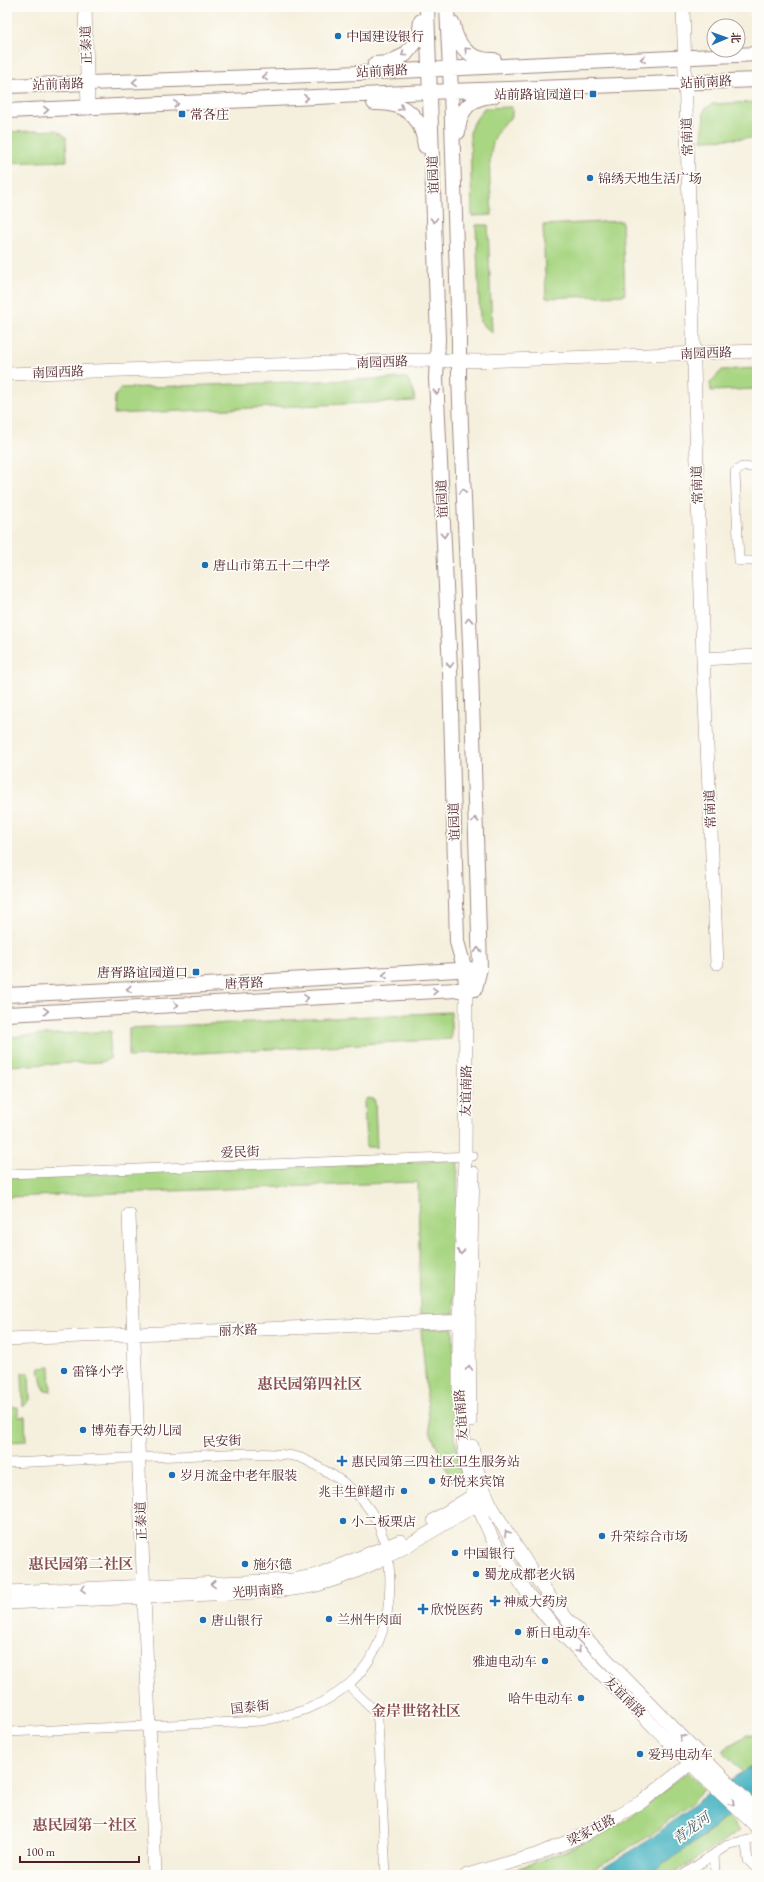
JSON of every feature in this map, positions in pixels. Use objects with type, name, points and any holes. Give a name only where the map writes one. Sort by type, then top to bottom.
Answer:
[{"type":"main road","points":[[337,74],[355,66],[388,63],[405,55],[419,38],[423,7]]},
{"type":"main road","name":"谊园道","points":[[427,7],[438,340],[436,378],[450,669],[458,942],[471,989]]},
{"type":"main road","name":"谊园道","points":[[447,7],[452,91],[459,340],[458,361],[471,668],[480,968],[471,989]]},
{"type":"main road","points":[[450,7],[454,34],[469,54],[478,59],[512,60],[530,64]]},
{"type":"main road","name":"站前南路","points":[[7,86],[337,74],[757,54]]},
{"type":"main road","name":"站前南路","points":[[7,111],[452,91],[757,80]]},
{"type":"main road","points":[[454,180],[457,166],[459,118],[465,108],[485,96],[513,95],[530,89]]},
{"type":"main road","points":[[337,96],[355,103],[389,102],[403,108],[416,118],[424,131],[427,165],[433,180]]},
{"type":"main road","name":"唐胥路","points":[[7,995],[480,968]]},
{"type":"main road","name":"唐胥路","points":[[7,1014],[471,989]]},
{"type":"street","name":"正泰道","points":[[85,7],[88,108]]},
{"type":"street","name":"常南道","points":[[683,7],[703,659],[717,963]]},
{"type":"street","name":"南园西路","points":[[7,374],[417,360],[458,361],[757,351]]},
{"type":"street","points":[[757,467],[742,468],[735,472],[739,561],[757,560]]},
{"type":"street","points":[[703,659],[757,656]]},
{"type":"street","name":"友谊南路","points":[[471,989],[469,1156],[464,1321],[470,1434],[480,1497],[492,1538],[541,1611],[554,1626],[713,1777],[756,1829]]},
{"type":"street","name":"爱民街","points":[[7,1174],[469,1156]]},
{"type":"street","name":"正泰道","points":[[129,1215],[155,1875]]},
{"type":"street","name":"丽水路","points":[[7,1339],[464,1321]]},
{"type":"street","name":"民安街","points":[[7,1463],[249,1453],[299,1457],[331,1474],[359,1496],[380,1528],[388,1552]]},
{"type":"street","name":"光明南路","points":[[7,1592],[143,1592],[294,1589],[321,1584],[388,1552],[407,1538],[480,1497]]},
{"type":"street","name":"国泰街","points":[[7,1732],[260,1721],[294,1714],[330,1698],[348,1685],[367,1662],[378,1642],[385,1620],[389,1596],[388,1552]]},
{"type":"street","name":"光明南路","points":[[7,1603],[143,1592]]},
{"type":"street","points":[[348,1685],[374,1711],[378,1722],[386,1875]]},
{"type":"street","name":"梁家屯路","points":[[467,1875],[536,1855],[581,1836],[643,1801],[695,1759]]},
{"type":"street","name":"友谊南路","points":[[713,1777],[757,1811]]},
{"type":"street","points":[[683,1875],[730,1844],[750,1840],[756,1829]]},
{"type":"street","points":[[741,1842],[746,1845],[748,1860],[757,1869]]},
{"type":"street","points":[[714,1854],[715,1875]]},
{"type":"green space","points":[[757,102],[757,138],[702,140],[704,110],[712,104]]},
{"type":"green space","points":[[512,107],[512,117],[502,125],[492,148],[490,175],[492,215],[472,216],[470,133],[472,125],[484,108]]},
{"type":"green space","points":[[57,130],[66,137],[67,161],[7,163],[7,132]]},
{"type":"green space","points":[[622,221],[625,295],[546,298],[543,225]]},
{"type":"green space","points":[[476,225],[488,225],[492,333],[480,322]]},
{"type":"green space","points":[[757,368],[757,389],[711,391],[710,383],[722,370]]},
{"type":"green space","points":[[407,378],[413,389],[415,401],[114,414],[115,396],[121,388]]},
{"type":"green space","points":[[451,1012],[451,1039],[129,1057],[129,1028]]},
{"type":"green space","points":[[111,1031],[109,1052],[111,1058],[102,1062],[7,1066],[7,1037]]},
{"type":"green space","points":[[367,1098],[374,1099],[375,1103],[377,1147],[366,1147],[364,1102]]},
{"type":"green space","points":[[458,1160],[454,1314],[420,1315],[418,1182],[7,1197],[7,1177]]},
{"type":"green space","points":[[453,1328],[454,1433],[463,1476],[451,1481],[430,1431],[421,1329]]},
{"type":"green space","points":[[50,1367],[51,1392],[45,1391],[39,1368]]},
{"type":"green space","points":[[22,1373],[29,1373],[30,1400],[23,1407]]},
{"type":"green space","points":[[7,1407],[18,1407],[18,1417],[25,1417],[26,1441],[7,1442]]},
{"type":"green space","points":[[757,1734],[757,1763],[743,1772],[722,1751],[747,1735]]},
{"type":"green space","points":[[688,1772],[705,1789],[688,1806],[651,1835],[584,1875],[498,1875],[523,1867],[598,1836],[633,1814]]},
{"type":"green space","points":[[727,1817],[740,1830],[672,1875],[649,1875],[705,1835]]},
{"type":"water","name":"青龙河","points":[[757,1763],[757,1791],[705,1835],[649,1875],[592,1875],[649,1840],[712,1791]]},
{"type":"place","name":"中国建设银行","points":[[338,36]]},
{"type":"place","name":"站前路谊园道口","points":[[593,94]]},
{"type":"place","name":"常各庄","points":[[182,114]]},
{"type":"place","name":"锦绣天地生活广场","points":[[590,178]]},
{"type":"place","name":"唐山市第五十二中学","points":[[205,565]]},
{"type":"place","name":"唐胥路谊园道口","points":[[196,972]]},
{"type":"place","name":"雷锋小学","points":[[64,1371]]},
{"type":"place","name":"博苑春天幼儿园","points":[[83,1430]]},
{"type":"place","name":"惠民园第三四社区卫生服务站","points":[[342,1461]]},
{"type":"place","name":"岁月流金中老年服装","points":[[172,1475]]},
{"type":"place","name":"好悦来宾馆","points":[[432,1481]]},
{"type":"place","name":"兆丰生鲜超市","points":[[404,1491]]},
{"type":"place","name":"小二板栗店","points":[[343,1521]]},
{"type":"place","name":"升荣综合市场","points":[[602,1536]]},
{"type":"place","name":"中国银行","points":[[455,1553]]},
{"type":"place","name":"施尔德","points":[[245,1564]]},
{"type":"place","name":"蜀龙成都老火锅","points":[[476,1574]]},
{"type":"place","name":"神威大药房","points":[[495,1601]]},
{"type":"place","name":"欣悦医药","points":[[423,1609]]},
{"type":"place","name":"兰州牛肉面","points":[[329,1619]]},
{"type":"place","name":"唐山银行","points":[[203,1620]]},
{"type":"place","name":"新日电动车","points":[[518,1632]]},
{"type":"place","name":"雅迪电动车","points":[[545,1661]]},
{"type":"place","name":"哈牛电动车","points":[[581,1698]]},
{"type":"place","name":"爱玛电动车","points":[[640,1754]]},
{"type":"district","name":"惠民园第四社区","points":[[310,1383]]},
{"type":"district","name":"惠民园第二社区","points":[[81,1563]]},
{"type":"district","name":"金岸世铭社区","points":[[416,1710]]},
{"type":"district","name":"惠民园第一社区","points":[[85,1824]]}]
